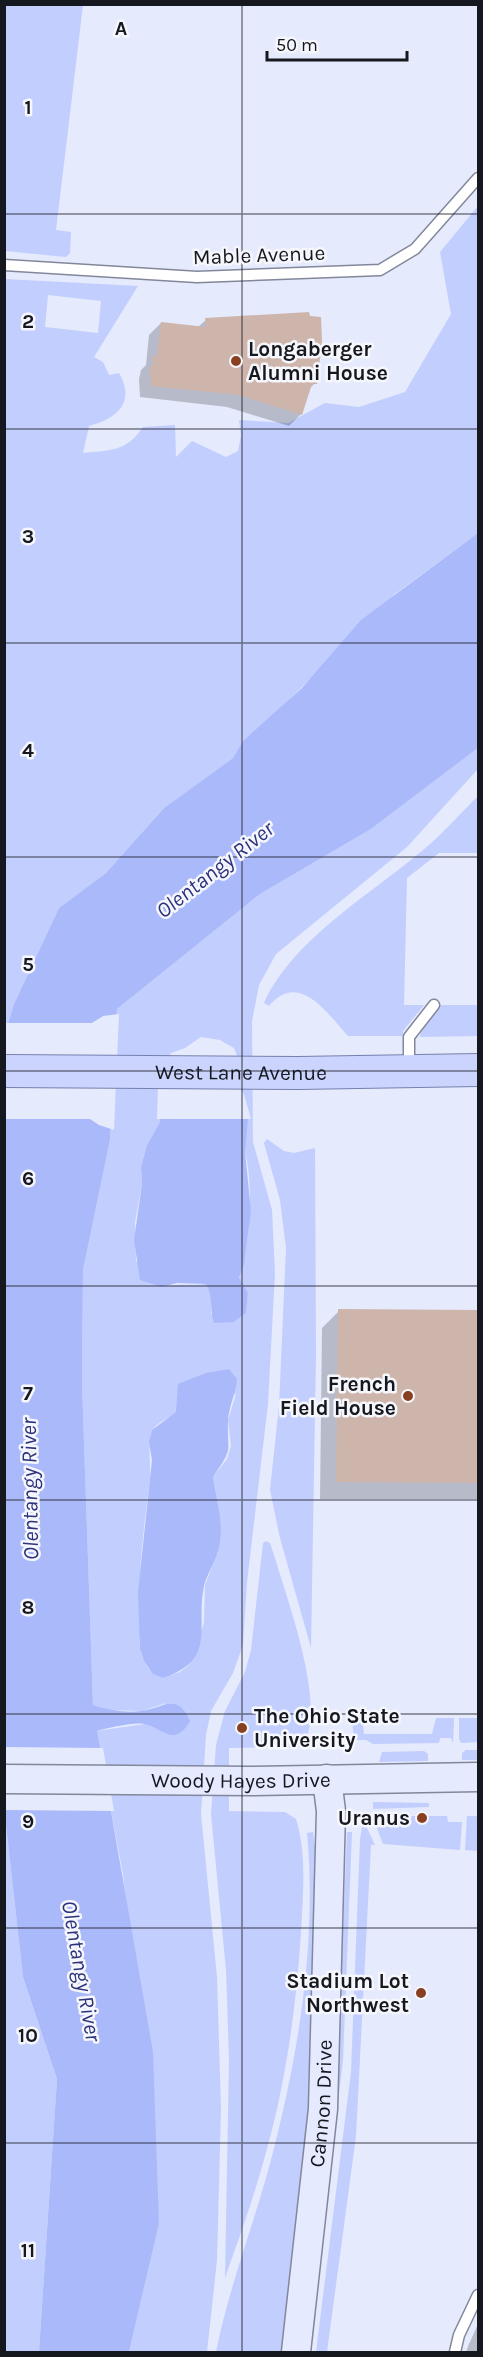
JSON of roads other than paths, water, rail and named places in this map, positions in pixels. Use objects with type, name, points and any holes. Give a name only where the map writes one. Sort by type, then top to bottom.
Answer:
[{"type":"main road","name":"West Lane Avenue","points":[[4,1071],[298,1073],[478,1070]]},
{"type":"street","name":"Woody Hayes Drive","points":[[4,1779],[251,1781],[478,1776]]},
{"type":"street","name":"Cannon Drive","points":[[296,2352],[323,2109],[331,1811],[327,1779]]},
{"type":"lane","name":"Mable Avenue","points":[[4,265],[197,278],[380,270],[415,249],[478,178]]},
{"type":"lane","points":[[409,1071],[409,1037],[435,1005]]},
{"type":"lane","points":[[455,2352],[459,2335],[478,2295]]},
{"type":"water","name":"Olentangy River","points":[[478,533],[478,748],[371,829],[260,894],[117,1009],[110,1140],[83,1270],[82,1383],[93,1705],[129,1712],[174,1704],[180,1706],[190,1721],[179,1734],[173,1735],[144,1724],[97,1731],[153,2052],[159,2224],[129,2352],[39,2352],[57,2079],[23,1977],[4,1807],[4,1038],[14,1004],[59,908],[106,873],[164,808],[233,758],[243,741],[302,688],[361,620]]},
{"type":"water","points":[[234,1085],[248,1118],[245,1152],[251,1211],[244,1264],[239,1278],[248,1293],[246,1313],[234,1322],[214,1323],[210,1294],[206,1284],[177,1283],[162,1287],[140,1280],[134,1240],[142,1184],[141,1167],[147,1145],[160,1122],[162,1094]]},
{"type":"water","points":[[229,1369],[237,1379],[228,1420],[227,1455],[213,1477],[221,1533],[217,1555],[204,1586],[201,1641],[198,1652],[191,1662],[163,1678],[153,1674],[144,1661],[140,1649],[138,1592],[152,1460],[149,1442],[152,1430],[176,1412],[178,1384],[206,1373]]},
{"type":"place","name":"Longaberger Alumni House","points":[[236,361]]},
{"type":"place","name":"French Field House","points":[[408,1396]]},
{"type":"place","name":"The Ohio State University","points":[[242,1728]]},
{"type":"place","name":"Uranus","points":[[422,1818]]},
{"type":"place","name":"Stadium Lot Northwest","points":[[421,1993]]}]
